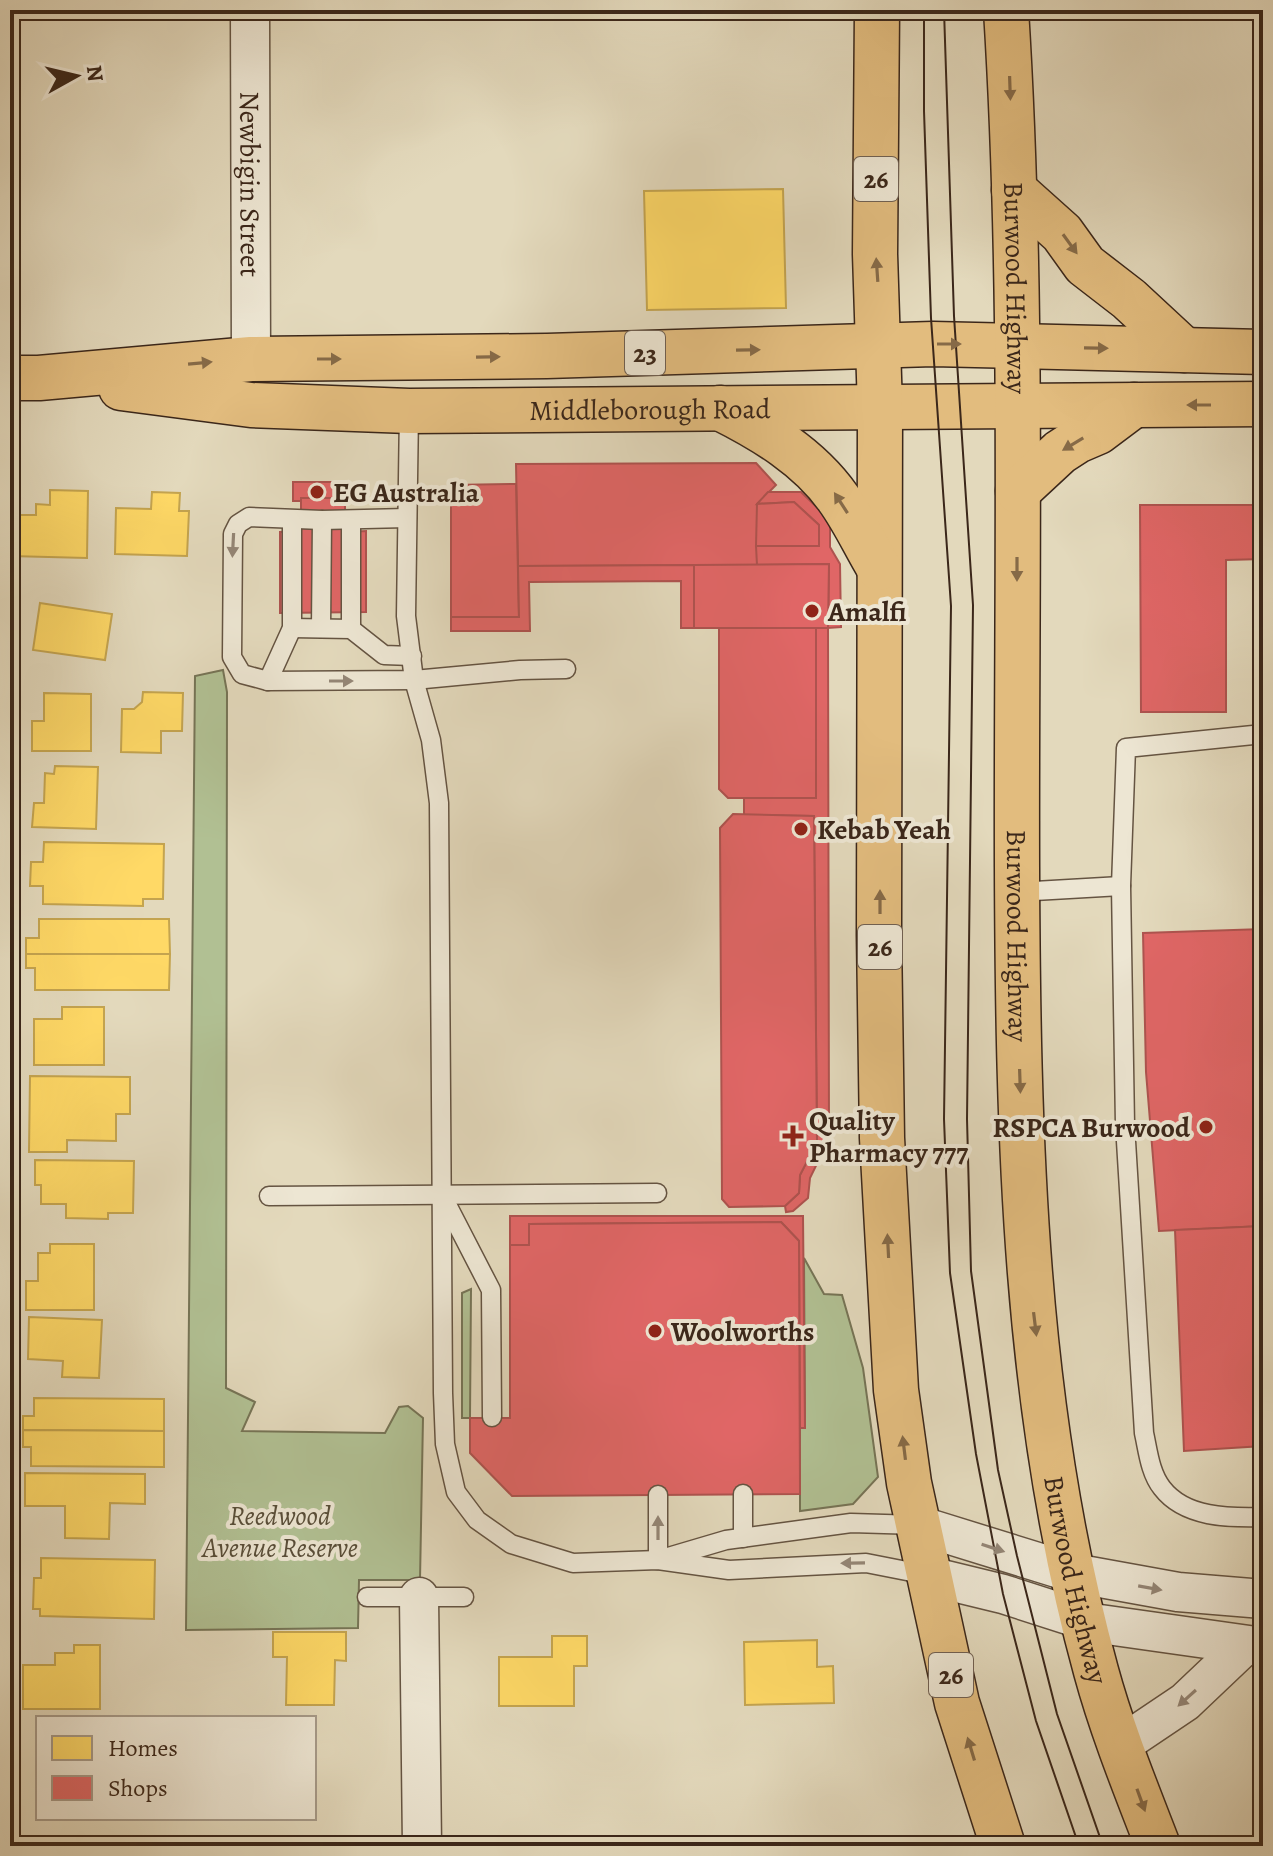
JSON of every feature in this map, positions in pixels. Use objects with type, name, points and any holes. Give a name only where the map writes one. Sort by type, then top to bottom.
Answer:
[{"type":"main road","name":"26","points":[[877,10],[875,254],[880,408],[879,935],[882,1138],[896,1390],[909,1483],[957,1703],[1003,1846]]},
{"type":"main road","name":"Burwood Highway","points":[[1006,10],[1018,347],[1016,976],[1026,1247],[1052,1461],[1073,1573],[1096,1673],[1158,1846]]},
{"type":"main road","points":[[1014,190],[1062,233],[1085,265],[1129,299],[1184,350]]},
{"type":"main road","name":"Middleborough Road","points":[[24,378],[251,359],[955,344],[1263,352]]},
{"type":"main road","points":[[409,411],[410,358]]},
{"type":"main road","name":"Middleborough Road","points":[[24,378],[251,405],[409,411],[1263,404]]},
{"type":"main road","points":[[1018,491],[1060,452],[1098,432],[1134,405]]},
{"type":"main road","points":[[720,408],[764,430],[821,477],[839,499],[880,570]]},
{"type":"street","name":"Newbigin Street","points":[[250,10],[251,359]]},
{"type":"street","points":[[918,1525],[1073,1573],[1178,1592],[1263,1599]]},
{"type":"street","points":[[929,1576],[1003,1594],[1093,1623],[1254,1646]]},
{"type":"street","points":[[419,1597],[422,1846]]},
{"type":"street","points":[[1121,1745],[1185,1702],[1254,1646]]},
{"type":"lane","points":[[409,411],[406,616],[414,680],[431,740],[439,803],[445,1444],[456,1492],[477,1520],[511,1544],[573,1563],[658,1560],[729,1570],[866,1563],[929,1576]]},
{"type":"lane","points":[[407,518],[292,520],[249,517],[238,524],[233,534],[232,657],[242,674],[268,681],[414,680],[566,669]]},
{"type":"lane","points":[[268,681],[292,628],[292,520]]},
{"type":"lane","points":[[321,628],[322,520]]},
{"type":"lane","points":[[351,520],[351,629]]},
{"type":"lane","points":[[292,628],[351,629],[384,655],[412,656]]},
{"type":"lane","points":[[1263,734],[1126,748],[1121,886],[1125,1125],[1144,1433],[1150,1463],[1160,1486],[1184,1506],[1211,1515],[1263,1517]]},
{"type":"lane","points":[[1017,892],[1121,886]]},
{"type":"lane","points":[[269,1196],[657,1193]]},
{"type":"lane","points":[[442,1195],[491,1290],[492,1417]]},
{"type":"lane","points":[[743,1494],[743,1538]]},
{"type":"lane","points":[[658,1495],[658,1560]]},
{"type":"lane","points":[[658,1560],[726,1540],[861,1522],[918,1525]]},
{"type":"lane","points":[[367,1597],[464,1597]]},
{"type":"green space","name":"Reedwood Avenue Reserve","points":[[223,670],[227,692],[226,1388],[255,1402],[242,1431],[385,1433],[399,1407],[408,1406],[423,1418],[420,1580],[359,1580],[358,1628],[186,1630],[195,676]]},
{"type":"green space","points":[[804,1258],[824,1294],[842,1295],[863,1368],[878,1477],[853,1504],[800,1511],[800,1428],[805,1428]]},
{"type":"green space","points":[[471,1289],[470,1418],[462,1418],[462,1293]]},
{"type":"building: Homes","points":[[783,189],[786,308],[647,310],[644,191]]},
{"type":"building: Homes","points":[[50,490],[88,491],[87,558],[10,556],[10,515],[36,515],[36,504],[50,505]]},
{"type":"building: Homes","points":[[152,492],[180,493],[179,511],[189,511],[187,556],[115,554],[116,508],[151,509]]},
{"type":"building: Homes","points":[[40,603],[112,614],[105,660],[33,650]]},
{"type":"building: Homes","points":[[143,692],[183,693],[182,731],[161,731],[161,753],[121,752],[122,709],[134,709],[142,702]]},
{"type":"building: Homes","points":[[44,693],[91,694],[91,751],[32,751],[32,721],[44,721]]},
{"type":"building: Homes","points":[[55,766],[98,767],[96,829],[32,827],[34,803],[44,803],[45,773],[54,774]]},
{"type":"building: Homes","points":[[44,842],[164,844],[163,899],[143,899],[143,906],[43,904],[43,886],[30,886],[31,862],[43,862]]},
{"type":"building: Homes","points":[[39,919],[169,919],[170,954],[26,954],[26,938],[39,938]]},
{"type":"building: Homes","points":[[26,954],[170,954],[169,990],[35,990],[35,968],[26,968]]},
{"type":"building: Homes","points":[[62,1007],[104,1007],[104,1065],[34,1065],[34,1019],[62,1019]]},
{"type":"building: Homes","points":[[30,1076],[130,1077],[130,1114],[116,1114],[116,1141],[67,1140],[67,1152],[29,1152]]},
{"type":"building: Homes","points":[[35,1160],[134,1161],[133,1213],[108,1213],[108,1219],[66,1218],[66,1204],[41,1204],[41,1185],[35,1185]]},
{"type":"building: Homes","points":[[50,1244],[94,1244],[94,1310],[26,1310],[26,1281],[38,1281],[38,1253],[50,1253]]},
{"type":"building: Homes","points":[[29,1317],[102,1320],[99,1378],[62,1377],[63,1361],[28,1359]]},
{"type":"building: Homes","points":[[34,1398],[164,1399],[164,1431],[23,1430],[23,1416],[34,1416]]},
{"type":"building: Homes","points":[[23,1430],[164,1431],[164,1467],[31,1466],[31,1447],[23,1447]]},
{"type":"building: Homes","points":[[25,1473],[145,1474],[145,1504],[110,1503],[109,1539],[65,1538],[65,1506],[25,1506]]},
{"type":"building: Homes","points":[[41,1558],[155,1560],[154,1619],[40,1616],[40,1609],[33,1609],[34,1578],[41,1578]]},
{"type":"building: Homes","points":[[273,1632],[346,1632],[346,1661],[335,1660],[334,1705],[286,1705],[287,1657],[273,1657]]},
{"type":"building: Homes","points":[[552,1636],[587,1636],[587,1666],[574,1666],[574,1706],[499,1706],[499,1657],[552,1657]]},
{"type":"building: Homes","points":[[817,1640],[817,1667],[833,1666],[834,1703],[745,1705],[744,1642]]},
{"type":"building: Homes","points":[[74,1645],[100,1645],[100,1709],[23,1709],[23,1665],[55,1665],[55,1653],[74,1653]]},
{"type":"building: Shops","points":[[756,463],[776,485],[757,504],[757,565],[518,566],[516,464]]},
{"type":"building: Shops","name":"EG Australia","points":[[293,482],[342,482],[342,501],[293,501]]},
{"type":"building: Shops","points":[[516,484],[519,617],[451,617],[451,485]]},
{"type":"building: Shops","points":[[768,492],[801,492],[830,520],[830,547],[840,564],[841,627],[828,628],[829,564],[757,565],[756,546],[819,546],[819,525],[794,502],[757,504]]},
{"type":"building: Shops","points":[[301,498],[345,498],[345,532],[366,531],[366,612],[280,613],[280,532],[301,531]]},
{"type":"building: Shops","points":[[794,502],[819,525],[819,546],[756,546],[757,504]]},
{"type":"building: Shops","points":[[1140,505],[1263,505],[1263,559],[1226,560],[1226,712],[1141,712]]},
{"type":"building: Shops","points":[[829,564],[828,628],[694,628],[694,565]]},
{"type":"building: Shops","points":[[694,565],[694,628],[681,628],[681,581],[529,582],[530,631],[451,631],[451,617],[519,617],[518,566]]},
{"type":"building: Shops","points":[[719,628],[816,628],[816,798],[728,798],[719,789]]},
{"type":"building: Shops","points":[[816,628],[828,628],[829,1139],[810,1178],[808,1198],[793,1211],[786,1212],[785,1206],[799,1193],[800,1175],[817,1142],[814,816],[744,815],[744,798],[816,798]]},
{"type":"building: Shops","points":[[733,814],[814,816],[817,1142],[800,1175],[799,1193],[785,1206],[729,1207],[722,1199],[720,828]]},
{"type":"building: Shops","name":"RSPCA Burwood","points":[[1263,929],[1263,1226],[1159,1231],[1146,1072],[1143,933]]},
{"type":"building: Shops","points":[[510,1216],[803,1216],[805,1428],[800,1428],[799,1241],[781,1222],[529,1224],[529,1245],[510,1245]]},
{"type":"building: Shops","name":"Woolworths","points":[[781,1222],[799,1241],[800,1494],[512,1496],[470,1453],[470,1418],[510,1418],[510,1245],[529,1245],[529,1224]]},
{"type":"building: Shops","points":[[1263,1226],[1263,1446],[1184,1451],[1175,1230]]},
{"type":"tram line","points":[[924,10],[931,318],[951,606],[944,1119],[950,1273],[976,1454],[1003,1594],[1036,1721],[1079,1846]]},
{"type":"tram line","points":[[944,10],[954,316],[973,605],[967,1119],[971,1271],[998,1470],[1017,1556],[1057,1714],[1103,1846]]},
{"type":"place","name":"EG Australia","points":[[317,492]]},
{"type":"place","name":"Amalfi","points":[[812,611]]},
{"type":"place","name":"Kebab Yeah","points":[[801,829]]},
{"type":"place","name":"RSPCA Burwood","points":[[1206,1127]]},
{"type":"place","name":"Quality Pharmacy 777","points":[[793,1136]]},
{"type":"place","name":"Woolworths","points":[[655,1331]]}]
